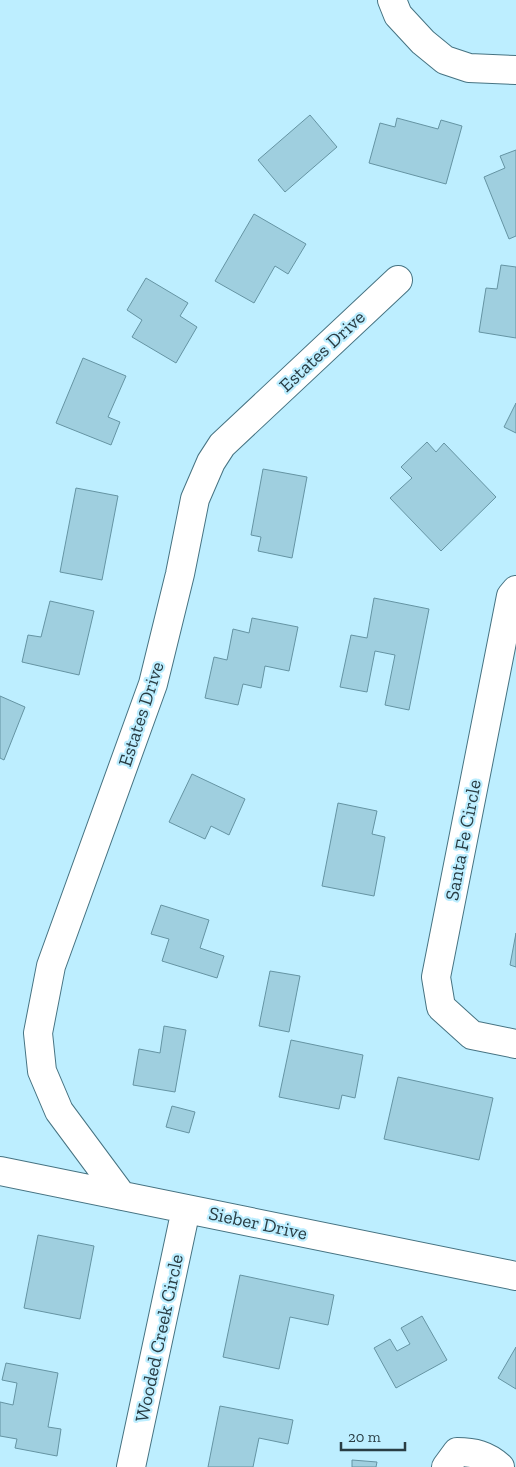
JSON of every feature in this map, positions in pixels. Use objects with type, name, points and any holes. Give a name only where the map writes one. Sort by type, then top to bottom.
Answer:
[{"type":"street","points":[[392,0],[398,15],[424,42],[445,60],[469,68],[516,70]]},
{"type":"street","name":"Estates Drive","points":[[122,1196],[59,1111],[42,1071],[38,1033],[51,966],[153,684],[180,574],[195,498],[211,462],[222,445],[398,280]]},
{"type":"street","name":"Santa Fe Circle","points":[[516,590],[511,596],[436,976],[441,1007],[472,1035],[516,1044]]},
{"type":"street","name":"Sieber Drive","points":[[0,1171],[516,1276]]},
{"type":"street","name":"Wooded Creek Circle","points":[[131,1467],[186,1208]]},
{"type":"street","points":[[446,1467],[457,1452],[473,1452],[485,1456],[500,1467]]},
{"type":"building","points":[[310,115],[337,147],[285,192],[258,160]]},
{"type":"building","points":[[397,118],[438,129],[441,120],[462,126],[446,184],[369,163],[380,123],[395,127]]},
{"type":"building","points":[[516,150],[516,236],[509,239],[484,177],[505,168],[500,156]]},
{"type":"building","points":[[254,214],[306,244],[288,274],[275,266],[254,303],[215,281]]},
{"type":"building","points":[[501,265],[516,267],[516,338],[479,332],[486,288],[497,289]]},
{"type":"building","points":[[146,278],[188,303],[180,316],[197,327],[176,363],[132,337],[142,320],[127,310]]},
{"type":"building","points":[[83,358],[126,376],[108,417],[120,422],[111,445],[56,423]]},
{"type":"building","points":[[516,403],[516,433],[504,427]]},
{"type":"building","points":[[427,442],[436,452],[444,443],[496,497],[441,551],[390,498],[412,478],[401,467]]},
{"type":"building","points":[[263,469],[307,477],[292,558],[258,551],[261,537],[251,535]]},
{"type":"building","points":[[76,488],[118,496],[102,580],[60,572]]},
{"type":"building","points":[[374,598],[429,609],[409,710],[385,705],[395,655],[375,651],[367,692],[340,687],[351,635],[367,638]]},
{"type":"building","points":[[50,601],[94,611],[79,675],[22,662],[28,635],[41,637]]},
{"type":"building","points":[[252,618],[298,627],[289,671],[265,666],[261,688],[243,684],[238,705],[205,698],[214,657],[227,660],[233,629],[249,633]]},
{"type":"building","points":[[0,696],[25,707],[4,760],[0,758]]},
{"type":"building","points":[[192,774],[245,799],[229,835],[211,826],[205,839],[169,822]]},
{"type":"building","points":[[338,803],[377,811],[372,834],[385,837],[374,896],[322,886]]},
{"type":"building","points":[[161,905],[209,920],[200,948],[224,956],[217,978],[162,961],[169,939],[151,934]]},
{"type":"building","points":[[516,933],[516,967],[510,965]]},
{"type":"building","points":[[270,971],[300,976],[289,1032],[259,1026]]},
{"type":"building","points":[[164,1026],[186,1030],[175,1092],[133,1085],[139,1049],[160,1053]]},
{"type":"building","points":[[291,1040],[363,1055],[355,1098],[342,1095],[339,1109],[279,1097]]},
{"type":"building","points":[[398,1077],[493,1098],[479,1160],[384,1139]]},
{"type":"building","points":[[172,1106],[195,1112],[189,1133],[166,1127]]},
{"type":"building","points":[[38,1235],[94,1246],[80,1319],[24,1308]]},
{"type":"building","points":[[240,1275],[334,1295],[328,1325],[290,1317],[279,1369],[223,1357]]},
{"type":"building","points":[[422,1316],[447,1360],[396,1388],[374,1348],[390,1339],[397,1351],[410,1344],[401,1328]]},
{"type":"building","points":[[516,1347],[516,1389],[498,1378]]},
{"type":"building","points":[[6,1363],[58,1373],[48,1427],[61,1429],[57,1456],[15,1448],[17,1439],[0,1436],[0,1402],[13,1405],[17,1383],[2,1380]]},
{"type":"building","points":[[220,1406],[293,1420],[288,1444],[259,1438],[253,1467],[208,1467]]},
{"type":"building","points":[[352,1460],[377,1462],[376,1467],[352,1467]]}]
